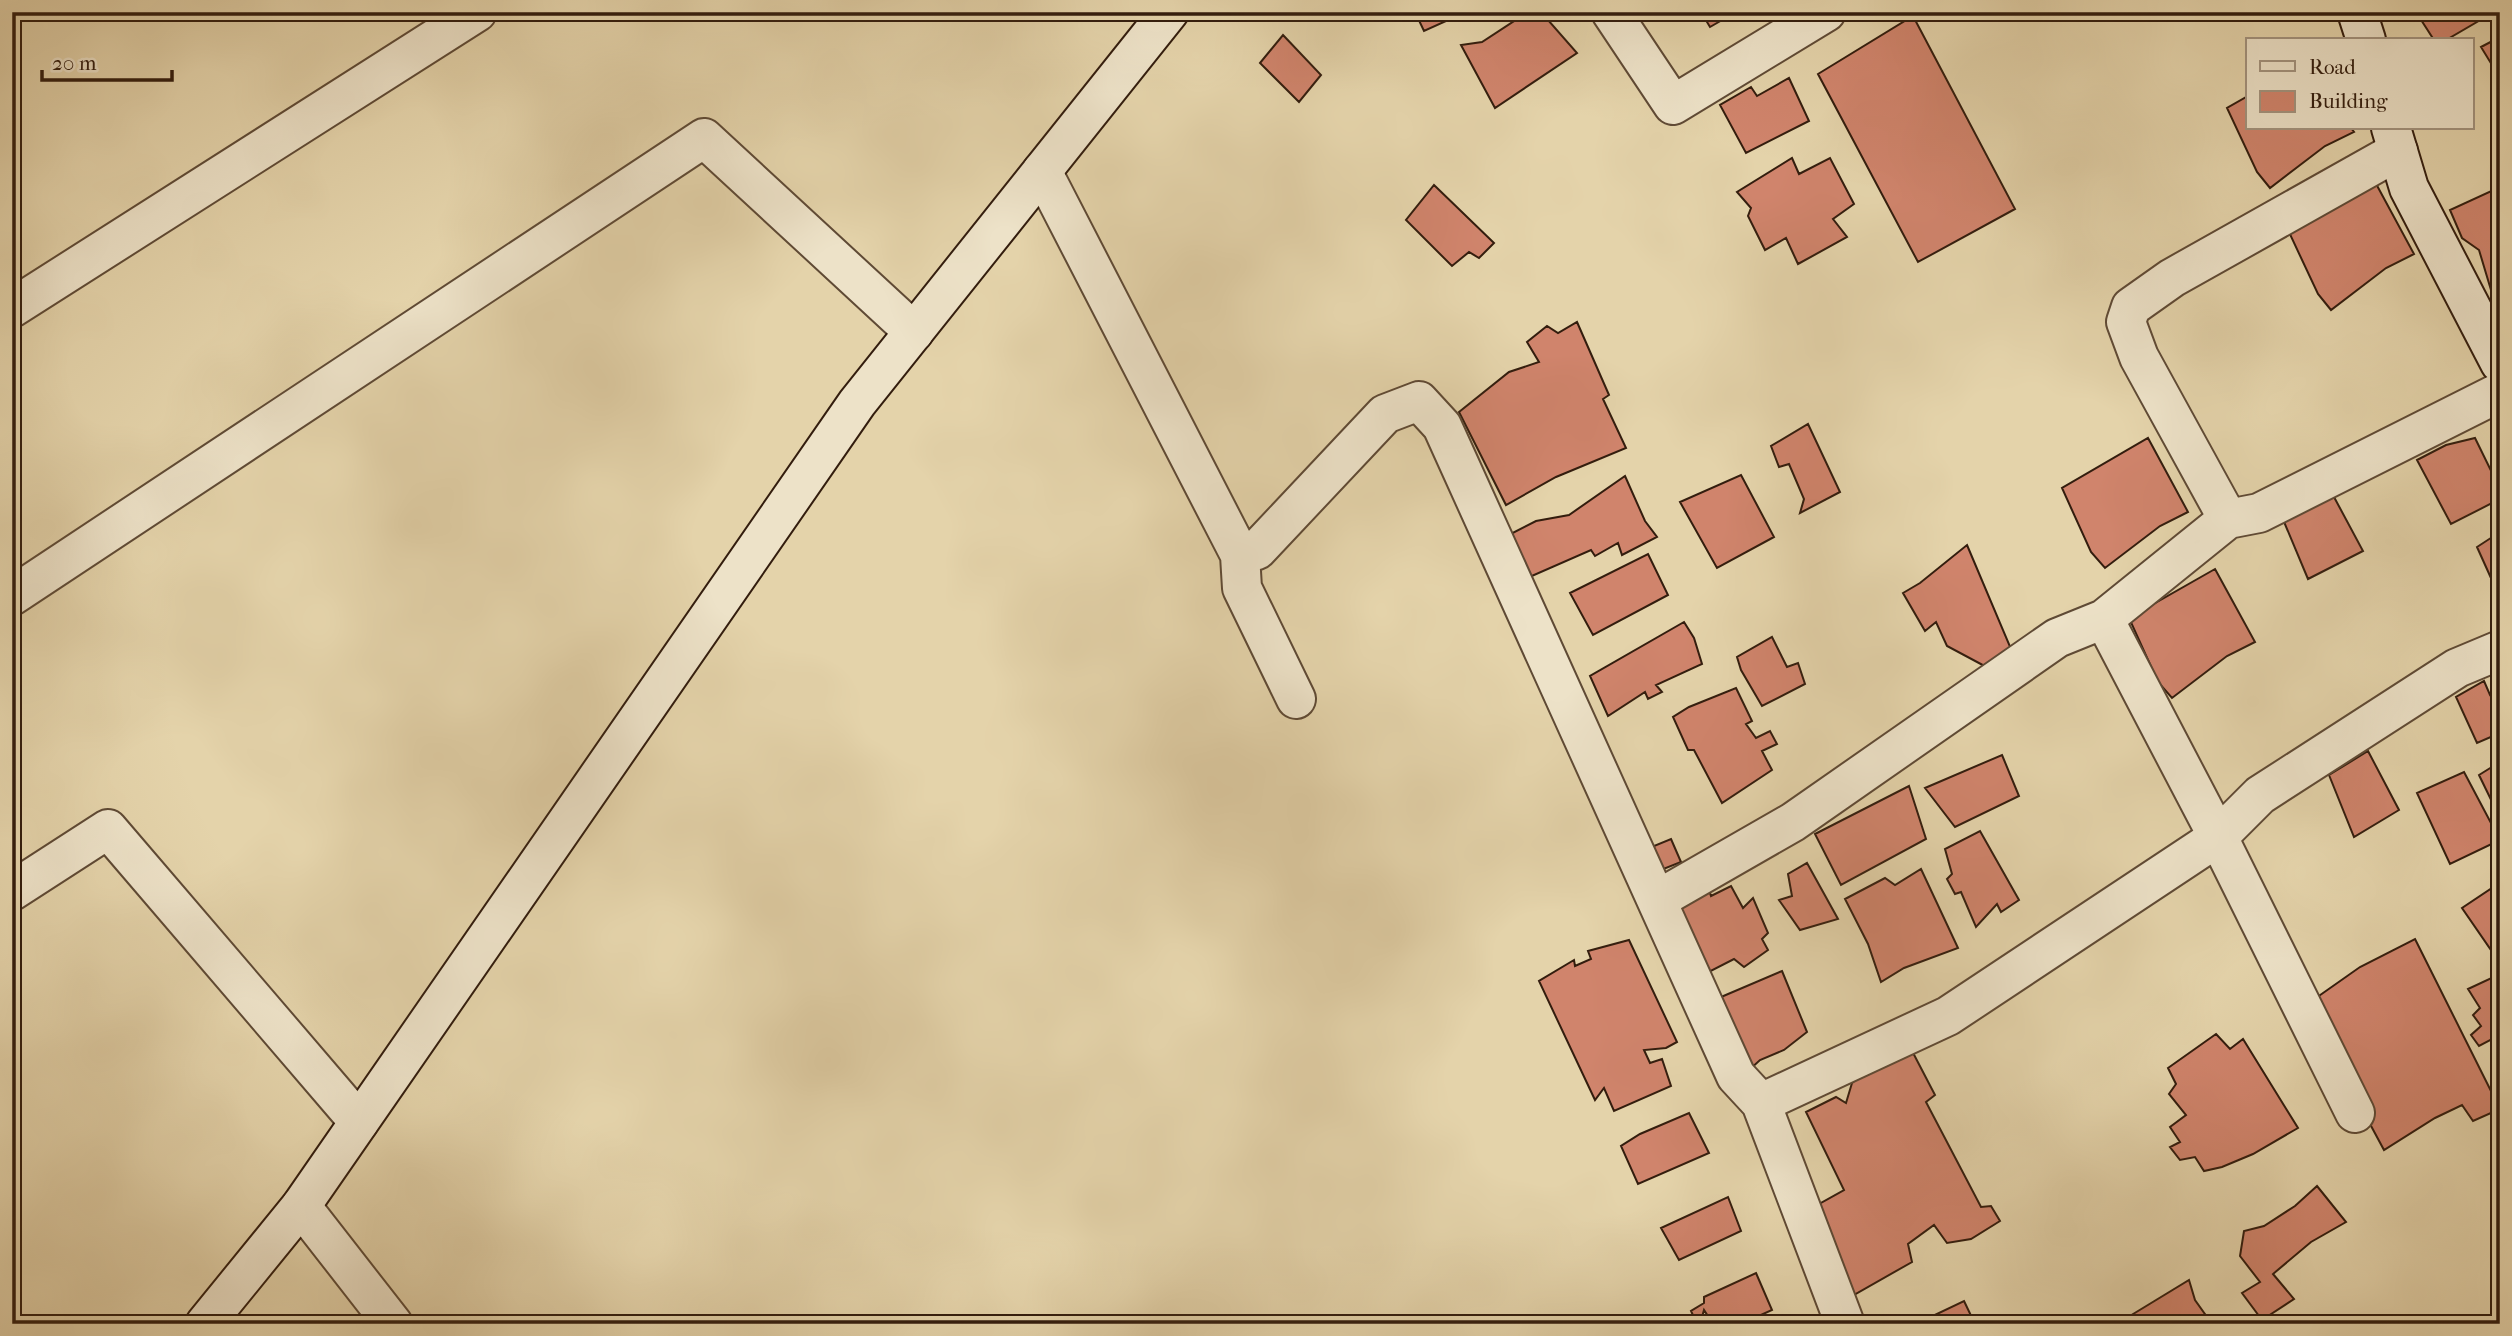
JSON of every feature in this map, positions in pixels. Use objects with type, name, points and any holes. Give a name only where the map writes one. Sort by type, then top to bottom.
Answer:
[{"type":"street","points":[[12,308],[477,12]]},
{"type":"street","points":[[205,1324],[301,1206],[857,403],[1169,12]]},
{"type":"street","points":[[1611,12],[1673,105],[1826,12]]},
{"type":"street","points":[[2357,12],[2365,38]]},
{"type":"street","points":[[12,596],[704,138],[914,332]]},
{"type":"street","points":[[2228,519],[2139,357],[2126,322],[2131,307],[2172,278],[2395,139],[2409,188],[2500,363]]},
{"type":"street","points":[[1042,171],[1240,555],[1242,588],[1296,699]]},
{"type":"street","points":[[1657,900],[1793,822],[2057,638],[2104,619],[2228,519],[2259,513],[2500,392]]},
{"type":"street","points":[[1240,555],[1257,550],[1385,414],[1419,401],[1442,426],[1736,1076],[1761,1103],[1845,1324]]},
{"type":"street","points":[[2104,619],[2218,837],[2355,1113]]},
{"type":"street","points":[[1761,1103],[1948,1016],[2218,837],[2260,795],[2457,668],[2500,650]]},
{"type":"street","points":[[12,891],[108,829],[359,1122]]},
{"type":"street","points":[[301,1206],[393,1324]]},
{"type":"building","points":[[1415,12],[1453,12],[1455,17],[1424,31]]},
{"type":"building","points":[[1528,12],[1541,12],[1577,53],[1495,108],[1461,45],[1482,42]]},
{"type":"building","points":[[1701,12],[1736,12],[1710,27]]},
{"type":"building","points":[[2416,12],[2494,12],[2449,38],[2433,38]]},
{"type":"building","points":[[1913,16],[2015,209],[1918,262],[1818,74]]},
{"type":"building","points":[[1283,35],[1321,75],[1299,102],[1260,63]]},
{"type":"building","points":[[2500,37],[2500,78],[2481,47]]},
{"type":"building","points":[[1789,78],[1809,121],[1746,153],[1720,105],[1751,87],[1757,96]]},
{"type":"building","points":[[2246,97],[2246,130],[2354,132],[2325,146],[2270,188],[2257,172],[2227,108]]},
{"type":"building","points":[[1792,158],[1799,174],[1830,158],[1854,204],[1833,219],[1847,237],[1798,264],[1786,238],[1765,250],[1748,216],[1751,208],[1737,192]]},
{"type":"building","points":[[2374,180],[2414,254],[2386,268],[2331,310],[2318,294],[2288,230]]},
{"type":"building","points":[[1434,185],[1494,243],[1479,258],[1469,252],[1452,266],[1406,220]]},
{"type":"building","points":[[2500,187],[2500,320],[2479,250],[2462,238],[2450,210]]},
{"type":"building","points":[[1577,322],[1609,395],[1603,399],[1626,448],[1556,477],[1506,505],[1459,412],[1509,372],[1539,362],[1527,342],[1547,326],[1558,333]]},
{"type":"building","points":[[1808,424],[1840,492],[1800,513],[1804,499],[1789,464],[1779,467],[1771,446]]},
{"type":"building","points":[[2148,438],[2188,512],[2160,526],[2105,568],[2091,552],[2062,488]]},
{"type":"building","points":[[2475,438],[2500,489],[2500,499],[2451,524],[2417,460],[2446,445]]},
{"type":"building","points":[[1741,475],[1774,537],[1717,568],[1680,502]]},
{"type":"building","points":[[1625,476],[1645,521],[1657,537],[1622,555],[1618,543],[1595,556],[1591,550],[1525,579],[1499,540],[1536,521],[1569,515]]},
{"type":"building","points":[[2334,497],[2363,551],[2308,579],[2282,517]]},
{"type":"building","points":[[2500,532],[2500,598],[2477,547]]},
{"type":"building","points":[[1967,545],[2014,656],[1992,670],[1947,646],[1936,622],[1925,631],[1903,593],[1920,583]]},
{"type":"building","points":[[1648,554],[1668,595],[1593,635],[1570,593]]},
{"type":"building","points":[[2215,569],[2255,642],[2227,656],[2172,698],[2158,682],[2129,618]]},
{"type":"building","points":[[1684,622],[1694,638],[1702,664],[1656,685],[1662,692],[1648,699],[1645,692],[1608,716],[1590,676]]},
{"type":"building","points":[[1772,637],[1787,667],[1798,663],[1805,684],[1762,706],[1741,670],[1737,657]]},
{"type":"building","points":[[2484,681],[2490,695],[2500,687],[2500,733],[2477,743],[2456,697]]},
{"type":"building","points":[[1736,688],[1752,721],[1746,724],[1756,738],[1770,731],[1777,744],[1762,751],[1772,770],[1722,803],[1694,750],[1688,750],[1673,717],[1689,707]]},
{"type":"building","points":[[2368,751],[2399,810],[2354,837],[2329,775]]},
{"type":"building","points":[[2002,755],[2019,796],[1955,827],[1925,788]]},
{"type":"building","points":[[2500,762],[2500,810],[2497,812],[2479,775]]},
{"type":"building","points":[[2464,772],[2500,840],[2450,864],[2417,793]]},
{"type":"building","points":[[1909,786],[1926,839],[1841,885],[1815,834]]},
{"type":"building","points":[[1980,831],[2019,900],[2001,912],[1997,904],[1976,927],[1961,892],[1955,894],[1947,879],[1952,874],[1945,849]]},
{"type":"building","points":[[1671,839],[1681,862],[1656,872],[1649,848]]},
{"type":"building","points":[[1807,863],[1838,919],[1800,930],[1779,900],[1792,896],[1788,874]]},
{"type":"building","points":[[1921,869],[1958,948],[1904,968],[1881,982],[1868,944],[1845,899],[1885,878],[1895,885]]},
{"type":"building","points":[[1731,886],[1743,908],[1753,898],[1768,933],[1762,939],[1768,950],[1744,967],[1734,959],[1703,975],[1670,907],[1708,887],[1711,896]]},
{"type":"building","points":[[2495,886],[2500,895],[2500,944],[2491,950],[2462,908]]},
{"type":"building","points":[[2415,939],[2500,1109],[2473,1121],[2462,1105],[2435,1118],[2384,1150],[2306,1005],[2360,967]]},
{"type":"building","points":[[1629,940],[1677,1042],[1666,1048],[1644,1050],[1650,1063],[1662,1059],[1671,1086],[1614,1111],[1604,1088],[1595,1100],[1539,981],[1574,960],[1575,966],[1591,959],[1588,951]]},
{"type":"building","points":[[1782,971],[1807,1032],[1784,1050],[1760,1060],[1748,1071],[1727,1022],[1729,1015],[1721,1002],[1707,1003]]},
{"type":"building","points":[[2500,974],[2500,1035],[2479,1046],[2471,1035],[2481,1026],[2473,1015],[2480,1008],[2468,989]]},
{"type":"building","points":[[2216,1034],[2230,1049],[2243,1039],[2298,1128],[2253,1154],[2222,1167],[2204,1171],[2195,1157],[2180,1160],[2170,1147],[2180,1142],[2170,1127],[2186,1115],[2169,1094],[2176,1084],[2168,1068]]},
{"type":"building","points":[[1910,1047],[1935,1095],[1926,1102],[1981,1207],[1991,1206],[2000,1221],[1971,1239],[1947,1243],[1934,1225],[1908,1244],[1912,1262],[1845,1300],[1812,1208],[1844,1190],[1806,1112],[1836,1097],[1846,1103],[1852,1083],[1870,1068]]},
{"type":"building","points":[[1689,1113],[1709,1153],[1638,1184],[1621,1146],[1640,1134]]},
{"type":"building","points":[[2317,1186],[2346,1222],[2311,1242],[2273,1274],[2294,1299],[2262,1320],[2242,1293],[2260,1282],[2240,1256],[2244,1231],[2264,1226],[2295,1206]]},
{"type":"building","points":[[1728,1197],[1741,1231],[1679,1260],[1661,1228]]},
{"type":"building","points":[[1756,1273],[1772,1310],[1741,1324],[1713,1324],[1704,1310],[1700,1324],[1697,1324],[1691,1311],[1704,1303],[1704,1297]]},
{"type":"building","points":[[2189,1280],[2195,1300],[2212,1324],[2120,1322]]},
{"type":"building","points":[[1964,1301],[1975,1324],[1921,1324],[1920,1322]]}]
